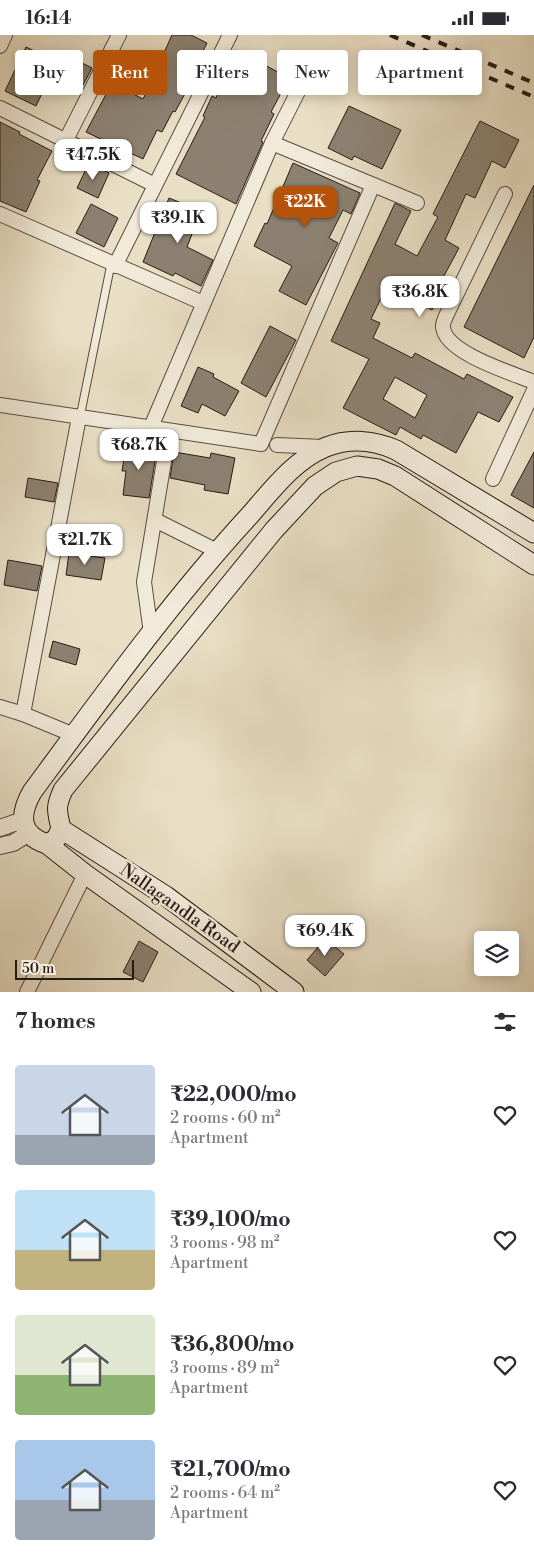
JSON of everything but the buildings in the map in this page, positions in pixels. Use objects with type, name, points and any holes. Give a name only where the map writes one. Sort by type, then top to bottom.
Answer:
[{"type":"main road","points":[[26,826],[23,810],[32,791],[151,633],[217,551],[292,468],[325,447],[352,441],[381,443],[396,450],[527,529],[506,547]]},
{"type":"main road","points":[[47,844],[56,839],[61,829],[56,813],[57,804],[68,783],[274,530],[315,487],[336,472],[357,466],[378,469],[395,476],[534,565]]},
{"type":"main road","name":"Nallagandla Road","points":[[26,826],[32,837],[47,844],[85,874],[251,992]]},
{"type":"main road","name":"Nallagandla Road","points":[[61,829],[166,897],[294,992]]},
{"type":"street","points":[[0,46],[5,35]]},
{"type":"street","points":[[66,140],[119,35]]},
{"type":"street","points":[[113,265],[230,35]]},
{"type":"street","points":[[151,427],[272,143],[296,95]]},
{"type":"street","points":[[0,108],[155,185]]},
{"type":"street","points":[[272,143],[417,203]]},
{"type":"street","points":[[0,405],[261,444],[373,185]]},
{"type":"street","points":[[505,194],[446,315],[442,327],[448,339],[460,351],[534,382]]},
{"type":"street","points":[[0,214],[203,303]]},
{"type":"street","points":[[493,479],[534,390]]},
{"type":"street","points":[[23,714],[80,417]]},
{"type":"street","points":[[151,633],[144,582],[169,431]]},
{"type":"street","points":[[277,445],[325,447]]},
{"type":"street","points":[[155,520],[217,551]]},
{"type":"street","points":[[0,707],[23,714],[74,735]]},
{"type":"street","points":[[0,828],[26,826]]},
{"type":"street","points":[[0,847],[13,843],[26,826]]},
{"type":"street","points":[[27,992],[85,874]]},
{"type":"lane","points":[[80,417],[113,265]]},
{"type":"lane","points":[[261,444],[277,445]]},
{"type":"railway","points":[[390,35],[534,97]]},
{"type":"railway","points":[[422,35],[534,83]]}]
